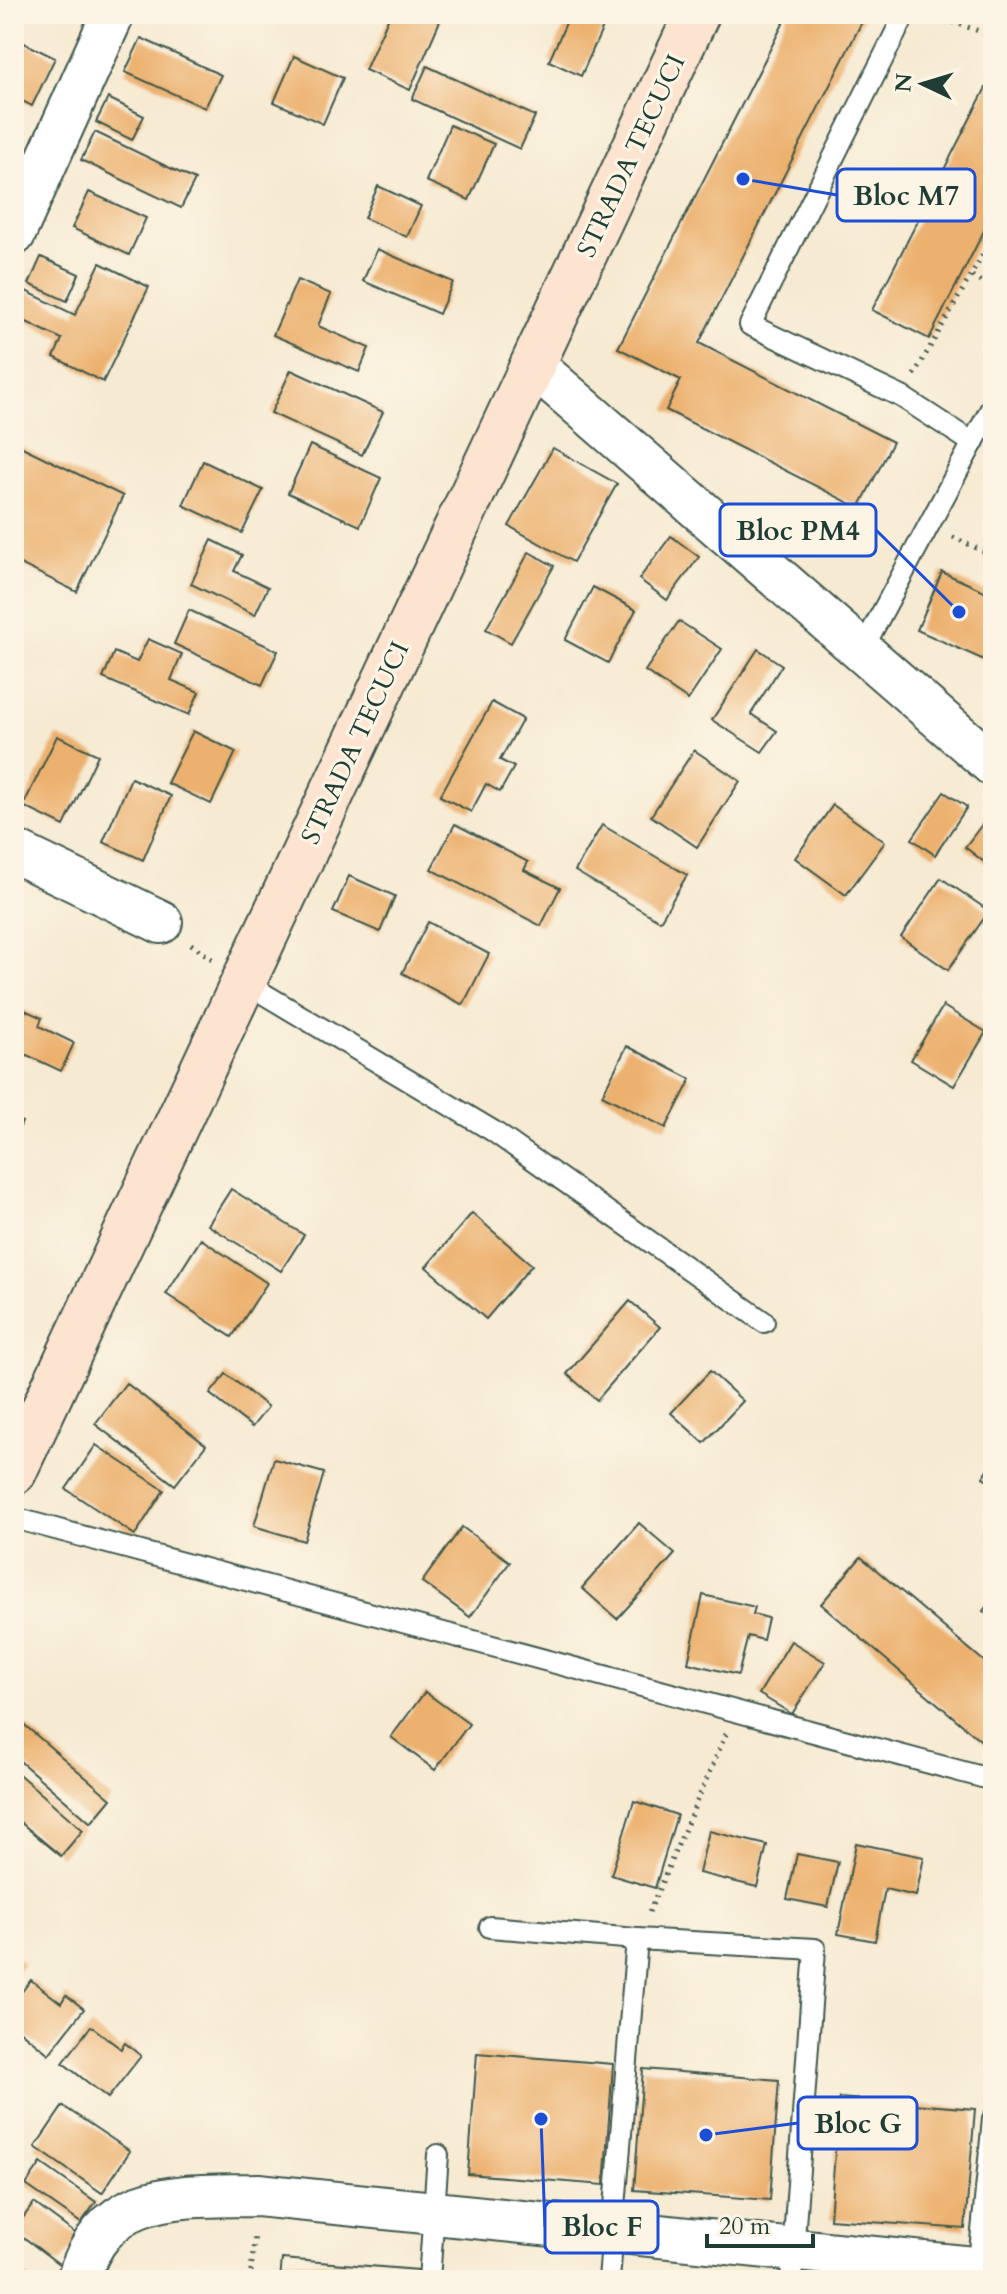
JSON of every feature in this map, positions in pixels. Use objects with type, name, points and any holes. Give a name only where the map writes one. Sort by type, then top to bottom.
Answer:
[{"type":"main road","name":"STRADA TECUCI","points":[[14,1472],[697,14]]},
{"type":"street","points":[[14,234],[113,14]]},
{"type":"street","points":[[533,365],[993,765]]},
{"type":"street","points":[[14,851],[161,922]]},
{"type":"street","points":[[78,2280],[83,2261],[113,2222],[145,2202],[258,2195],[614,2231],[792,2265],[983,2273]]},
{"type":"lane","points":[[905,14],[750,325],[902,397],[973,443]]},
{"type":"lane","points":[[861,652],[993,405]]},
{"type":"lane","points":[[244,982],[493,1131],[764,1322]]},
{"type":"lane","points":[[14,1518],[993,1780]]},
{"type":"lane","points":[[490,1927],[815,1949],[792,2265]]},
{"type":"lane","points":[[609,2280],[637,1939]]},
{"type":"lane","points":[[983,2273],[993,2119]]},
{"type":"lane","points":[[429,2280],[438,2155]]},
{"type":"path","points":[[930,14],[993,36]]},
{"type":"path","points":[[902,397],[993,237]]},
{"type":"path","points":[[972,276],[993,290]]},
{"type":"path","points":[[930,527],[993,556]]},
{"type":"path","points":[[161,922],[244,982]]},
{"type":"path","points":[[637,1939],[736,1711]]},
{"type":"path","points":[[250,2280],[258,2195]]},
{"type":"building","points":[[390,14],[443,14],[410,90],[365,70]]},
{"type":"building","points":[[570,14],[609,14],[581,76],[549,61]]},
{"type":"building","points":[[788,14],[866,14],[699,343],[893,442],[859,508],[666,410],[681,380],[618,348]]},
{"type":"building","points":[[14,38],[55,58],[32,106],[14,97]]},
{"type":"building","points":[[141,38],[221,75],[205,108],[125,72]]},
{"type":"building","points":[[294,56],[343,78],[323,124],[274,102]]},
{"type":"building","points":[[427,66],[535,116],[520,149],[412,99]]},
{"type":"building","points":[[993,74],[993,213],[929,339],[872,310]]},
{"type":"building","points":[[108,98],[144,116],[132,140],[96,122]]},
{"type":"building","points":[[450,125],[494,144],[469,200],[426,181]]},
{"type":"building","points":[[95,132],[195,180],[181,208],[81,160]]},
{"type":"building","points":[[378,186],[421,206],[407,237],[364,218]]},
{"type":"building","points":[[89,192],[146,218],[129,255],[72,228]]},
{"type":"building","points":[[377,249],[453,282],[439,314],[363,281]]},
{"type":"building","points":[[41,257],[79,274],[67,301],[29,284]]},
{"type":"building","points":[[100,263],[149,287],[103,382],[54,357],[62,339],[14,316],[14,306],[22,289],[75,315]]},
{"type":"building","points":[[297,280],[331,294],[318,326],[369,348],[359,372],[273,335]]},
{"type":"building","points":[[291,370],[383,412],[362,455],[271,413]]},
{"type":"building","points":[[14,443],[123,496],[77,592],[14,561]]},
{"type":"building","points":[[310,445],[381,478],[360,526],[288,493]]},
{"type":"building","points":[[553,448],[617,484],[573,562],[509,526]]},
{"type":"building","points":[[203,461],[263,490],[242,533],[183,505]]},
{"type":"building","points":[[671,536],[699,557],[667,600],[639,579]]},
{"type":"building","points":[[212,540],[242,555],[234,571],[268,587],[255,615],[191,584]]},
{"type":"building","points":[[529,552],[554,566],[511,643],[486,629]]},
{"type":"building","points":[[942,572],[993,595],[993,664],[917,630]]},
{"type":"building","points":[[593,587],[636,610],[608,663],[565,640]]},
{"type":"building","points":[[189,610],[278,651],[262,685],[174,644]]},
{"type":"building","points":[[679,621],[722,649],[688,700],[645,671]]},
{"type":"building","points":[[148,639],[182,654],[171,680],[199,692],[189,715],[103,678],[114,652],[137,662]]},
{"type":"building","points":[[758,649],[782,665],[751,714],[777,731],[762,752],[712,720]]},
{"type":"building","points":[[492,702],[523,719],[500,760],[514,767],[500,792],[486,784],[471,812],[440,796]]},
{"type":"building","points":[[193,731],[236,752],[211,804],[167,783]]},
{"type":"building","points":[[57,736],[98,755],[64,826],[23,806]]},
{"type":"building","points":[[694,750],[740,781],[697,847],[651,816]]},
{"type":"building","points":[[131,778],[171,796],[143,860],[103,842]]},
{"type":"building","points":[[944,792],[967,807],[935,855],[912,839]]},
{"type":"building","points":[[833,805],[885,842],[846,895],[795,858]]},
{"type":"building","points":[[987,818],[993,823],[993,869],[965,847]]},
{"type":"building","points":[[455,824],[528,862],[524,870],[560,888],[541,926],[431,869]]},
{"type":"building","points":[[602,825],[687,875],[660,921],[575,871]]},
{"type":"building","points":[[349,876],[395,896],[380,932],[333,912]]},
{"type":"building","points":[[941,878],[989,911],[948,970],[901,937]]},
{"type":"building","points":[[428,922],[489,954],[463,1005],[402,973]]},
{"type":"building","points":[[14,1005],[42,1018],[39,1026],[74,1043],[61,1071],[14,1049]]},
{"type":"building","points":[[943,1006],[986,1032],[954,1086],[911,1060]]},
{"type":"building","points":[[627,1046],[691,1079],[666,1128],[602,1095]]},
{"type":"building","points":[[14,1118],[22,1122],[14,1140]]},
{"type":"building","points":[[231,1189],[304,1235],[281,1271],[208,1225]]},
{"type":"building","points":[[472,1213],[532,1265],[486,1319],[426,1267]]},
{"type":"building","points":[[201,1239],[267,1283],[232,1337],[166,1294]]},
{"type":"building","points":[[630,1301],[660,1327],[597,1400],[567,1374]]},
{"type":"building","points":[[710,1371],[743,1401],[704,1443],[671,1413]]},
{"type":"building","points":[[226,1374],[268,1407],[252,1427],[210,1394]]},
{"type":"building","points":[[126,1383],[206,1445],[175,1485],[95,1424]]},
{"type":"building","points":[[96,1445],[164,1490],[135,1535],[66,1489]]},
{"type":"building","points":[[274,1459],[324,1473],[304,1541],[254,1526]]},
{"type":"building","points":[[993,1462],[993,1484],[983,1477]]},
{"type":"building","points":[[639,1523],[675,1554],[617,1619],[582,1588]]},
{"type":"building","points":[[462,1527],[510,1562],[470,1617],[422,1582]]},
{"type":"building","points":[[861,1557],[993,1669],[993,1751],[821,1604]]},
{"type":"building","points":[[703,1595],[755,1607],[753,1614],[768,1618],[763,1640],[748,1636],[738,1675],[688,1663]]},
{"type":"building","points":[[993,1597],[993,1619],[983,1611]]},
{"type":"building","points":[[791,1641],[825,1662],[792,1714],[759,1694]]},
{"type":"building","points":[[425,1692],[469,1724],[435,1770],[391,1737]]},
{"type":"building","points":[[14,1716],[111,1799],[91,1823],[14,1756]]},
{"type":"building","points":[[14,1770],[83,1830],[61,1856],[14,1817]]},
{"type":"building","points":[[634,1801],[677,1815],[655,1888],[611,1875]]},
{"type":"building","points":[[709,1831],[767,1845],[757,1887],[699,1873]]},
{"type":"building","points":[[856,1843],[924,1857],[916,1896],[885,1889],[875,1941],[838,1934]]},
{"type":"building","points":[[797,1854],[838,1862],[828,1907],[787,1899]]},
{"type":"building","points":[[14,1955],[24,1963],[14,1977]]},
{"type":"building","points":[[31,1980],[61,2003],[66,1995],[84,2009],[49,2054],[14,2026],[14,2002]]},
{"type":"building","points":[[91,2026],[121,2049],[125,2043],[141,2056],[108,2098],[63,2063]]},
{"type":"building","points":[[477,2053],[613,2064],[604,2185],[468,2174]]},
{"type":"building","points":[[643,2069],[779,2080],[770,2200],[634,2190]]},
{"type":"building","points":[[839,2098],[975,2109],[965,2229],[830,2219]]},
{"type":"building","points":[[63,2106],[130,2151],[102,2193],[35,2147]]},
{"type":"building","points":[[41,2163],[96,2202],[81,2223],[26,2185]]},
{"type":"building","points":[[34,2203],[80,2237],[59,2264],[14,2230]]},
{"type":"building","points":[[282,2259],[418,2270],[417,2280],[280,2280]]},
{"type":"building","points":[[14,2268],[31,2280],[14,2280]]},
{"type":"building","points":[[444,2273],[507,2278],[507,2280],[443,2280]]},
{"type":"place","name":"Bloc M7","points":[[743,179]]},
{"type":"place","name":"Bloc PM4","points":[[959,612]]},
{"type":"place","name":"Bloc F","points":[[541,2119]]},
{"type":"place","name":"Bloc G","points":[[706,2135]]}]
